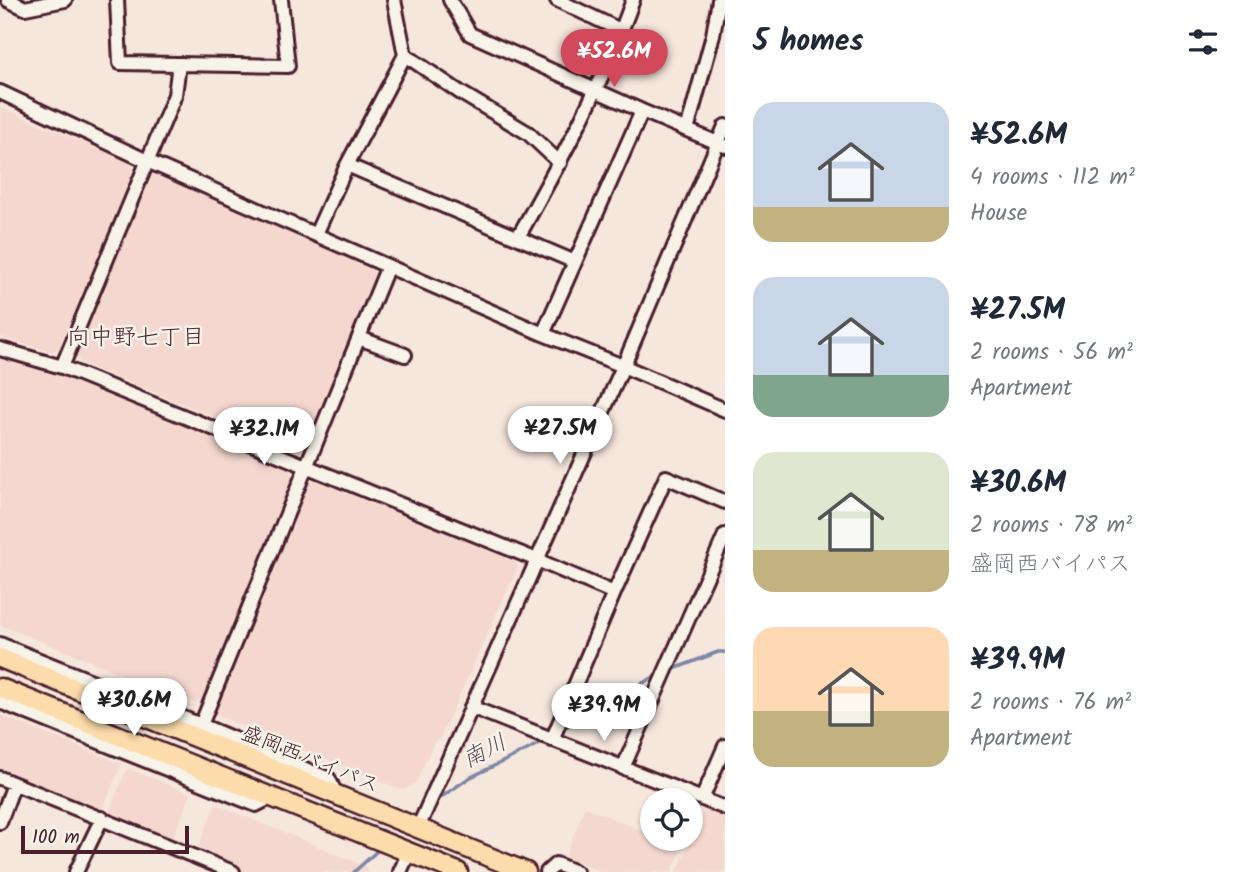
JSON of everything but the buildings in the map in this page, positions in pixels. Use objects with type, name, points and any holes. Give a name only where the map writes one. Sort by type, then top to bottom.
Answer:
[{"type":"highway","name":"盛岡西バイパス","points":[[0,658],[336,795],[420,823],[526,872]]},
{"type":"highway","points":[[0,688],[458,872]]},
{"type":"street","points":[[8,0],[25,8],[65,0]]},
{"type":"street","points":[[117,0],[120,63],[288,66],[281,0]]},
{"type":"street","points":[[316,234],[347,165],[405,55],[394,0]]},
{"type":"street","points":[[450,0],[470,34],[721,145]]},
{"type":"street","points":[[557,0],[622,31]]},
{"type":"street","points":[[518,237],[560,163],[596,89],[634,0]]},
{"type":"street","points":[[687,131],[713,35],[719,0]]},
{"type":"street","points":[[405,55],[527,134],[560,163]]},
{"type":"street","points":[[62,367],[175,95],[179,64]]},
{"type":"street","points":[[0,92],[147,160],[543,334],[725,410]]},
{"type":"street","points":[[543,334],[642,111]]},
{"type":"street","points":[[420,823],[721,145],[725,125]]},
{"type":"street","points":[[347,165],[575,262]]},
{"type":"street","points":[[201,725],[388,265]]},
{"type":"street","points":[[359,338],[405,355]]},
{"type":"street","points":[[0,349],[62,367],[614,593]]},
{"type":"street","points":[[552,740],[666,477],[725,502]]},
{"type":"street","points":[[623,768],[725,534]]},
{"type":"street","points":[[0,644],[329,779],[336,795]]},
{"type":"street","points":[[0,702],[256,805],[270,798]]},
{"type":"street","points":[[471,707],[674,788]]},
{"type":"street","points":[[703,797],[725,746]]},
{"type":"street","points":[[0,778],[233,872]]},
{"type":"street","points":[[0,822],[14,784]]},
{"type":"street","points":[[703,799],[725,808]]},
{"type":"street","points":[[76,872],[102,818]]},
{"type":"street","points":[[400,872],[409,852]]},
{"type":"street","points":[[547,872],[556,864],[576,872]]},
{"type":"shaded area","points":[[0,107],[131,163],[134,170],[60,348],[52,352],[0,337]]},
{"type":"shaded area","points":[[155,175],[373,269],[375,276],[306,447],[298,450],[80,363],[74,354],[146,178]]},
{"type":"shaded area","points":[[0,359],[62,377],[290,469],[293,477],[203,697],[194,703],[0,625]]},
{"type":"shaded area","points":[[314,480],[515,561],[518,567],[440,738],[434,743],[416,783],[402,790],[218,716],[215,708],[307,485]]},
{"type":"shaded area","points":[[0,715],[122,764],[101,813],[0,773]]},
{"type":"shaded area","points":[[127,768],[191,794],[171,843],[107,817]]},
{"type":"shaded area","points":[[215,804],[366,866],[368,872],[243,872],[196,853]]},
{"type":"shaded area","points":[[705,806],[725,814],[725,872],[677,872],[686,851],[703,851]]},
{"type":"shaded area","points":[[585,807],[640,830],[640,851],[680,851],[672,872],[601,872],[565,857]]},
{"type":"waterway","name":"南川","points":[[669,671],[718,652],[725,652]]},
{"type":"waterway","name":"南川","points":[[561,730],[658,675]]},
{"type":"waterway","name":"南川","points":[[434,802],[469,778],[543,741]]},
{"type":"waterway","name":"南川","points":[[354,872],[377,851]]},
{"type":"district","name":"向中野七丁目","points":[[136,338]]}]
